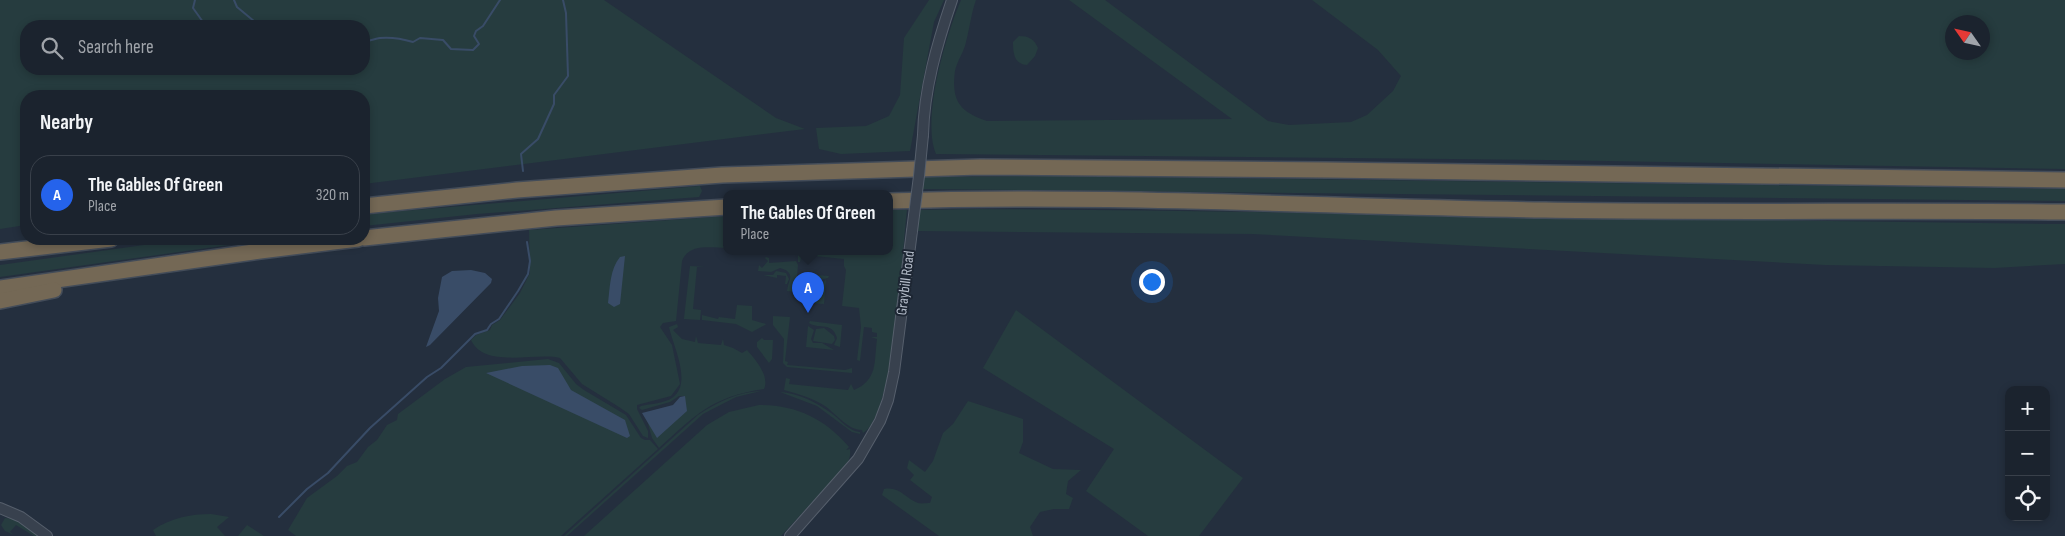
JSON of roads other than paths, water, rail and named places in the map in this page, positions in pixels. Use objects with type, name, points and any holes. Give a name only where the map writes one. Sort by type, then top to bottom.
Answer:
[{"type":"highway","points":[[370,205],[517,190],[712,176],[784,172],[980,167],[2065,180]]},
{"type":"highway","points":[[893,201],[1218,202],[1677,212],[2065,212]]},
{"type":"highway","points":[[370,237],[547,219],[723,207]]},
{"type":"highway","points":[[0,252],[60,245]]},
{"type":"highway","points":[[0,288],[309,245]]},
{"type":"highway","points":[[0,301],[260,251]]},
{"type":"street","name":"Graybill Road","points":[[790,536],[858,459],[880,422],[888,400],[894,372],[930,78],[937,47],[952,0]]},
{"type":"street","points":[[0,508],[21,517],[47,536]]},
{"type":"water","points":[[625,256],[620,304],[614,307],[608,303],[611,278],[614,267],[620,257]]},
{"type":"water","points":[[471,270],[485,273],[492,279],[491,283],[426,347],[439,311],[438,298],[442,277],[452,271]]},
{"type":"water","points":[[550,365],[558,368],[571,390],[625,420],[630,436],[627,438],[486,373],[522,366]]},
{"type":"water","points":[[685,396],[687,411],[657,438],[642,413],[673,405],[680,397]]},
{"type":"waterway","points":[[195,0],[193,8],[202,20]]},
{"type":"waterway","points":[[234,0],[237,7],[253,20]]},
{"type":"waterway","points":[[370,40],[388,38],[413,42],[420,38],[443,40],[451,49],[473,50],[479,44],[474,36],[476,31],[483,26],[500,0]]},
{"type":"waterway","points":[[523,171],[521,154],[538,139],[554,104],[554,95],[568,76],[566,13],[563,0]]},
{"type":"waterway","points":[[279,517],[307,489],[328,473],[370,428],[427,377],[441,368],[475,334],[487,330],[491,324],[499,319],[528,274],[530,261],[527,242]]},
{"type":"place","name":"The Gables Of Green","points":[[808,313]]}]
